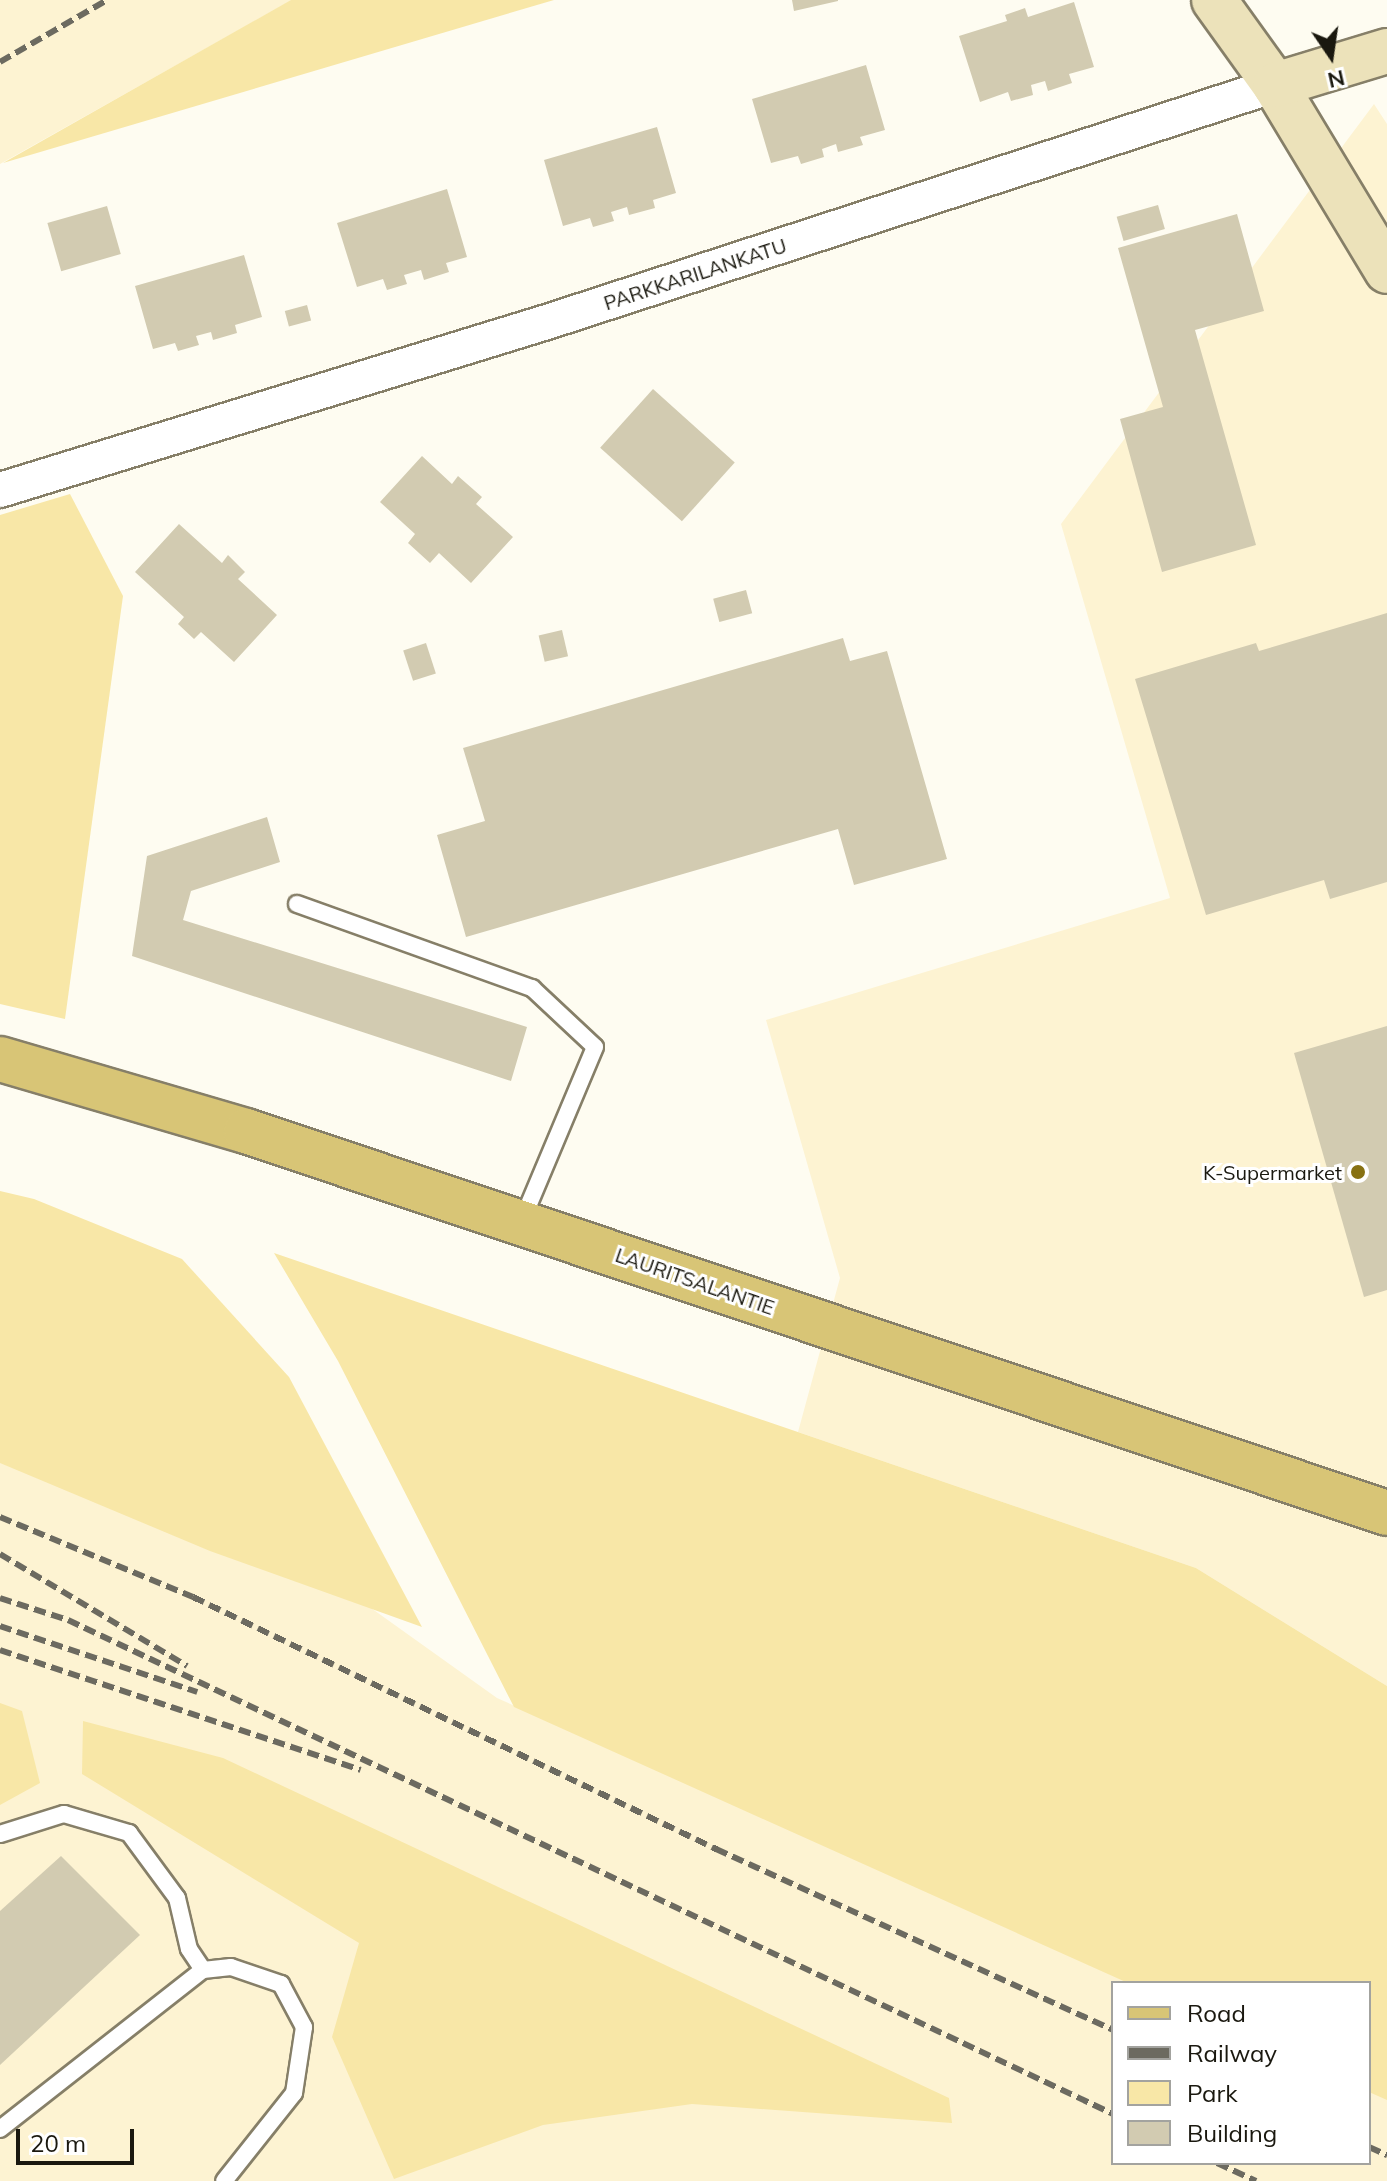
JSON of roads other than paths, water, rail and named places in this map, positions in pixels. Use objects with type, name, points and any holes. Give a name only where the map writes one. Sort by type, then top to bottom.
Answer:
[{"type":"main road","name":"LAURITSALANTIE","points":[[0,1059],[93,1083],[521,1223],[1387,1513]]},
{"type":"street","points":[[1214,0],[1275,85],[1387,271]]},
{"type":"street","name":"PARKKARILANKATU","points":[[0,490],[550,321],[1387,51]]},
{"type":"lane","points":[[297,904],[532,988],[595,1047],[521,1223]]},
{"type":"lane","points":[[0,1834],[64,1814],[129,1833],[177,1898],[189,1949],[203,1970]]},
{"type":"lane","points":[[0,2129],[203,1970],[231,1967],[281,1984],[304,2027],[294,2093],[224,2181]]},
{"type":"railway","points":[[0,62],[107,0]]},
{"type":"railway","points":[[0,1517],[193,1597],[716,1849],[1111,2029]]},
{"type":"railway","points":[[0,1554],[187,1666]]},
{"type":"railway","points":[[0,1598],[68,1620],[1111,2113]]},
{"type":"railway","points":[[0,1626],[197,1692]]},
{"type":"railway","points":[[0,1650],[361,1770]]},
{"type":"railway","points":[[1371,2148],[1387,2155]]},
{"type":"railway","points":[[1221,2165],[1256,2181]]},
{"type":"place","name":"K-Supermarket","points":[[1358,1172]]}]
